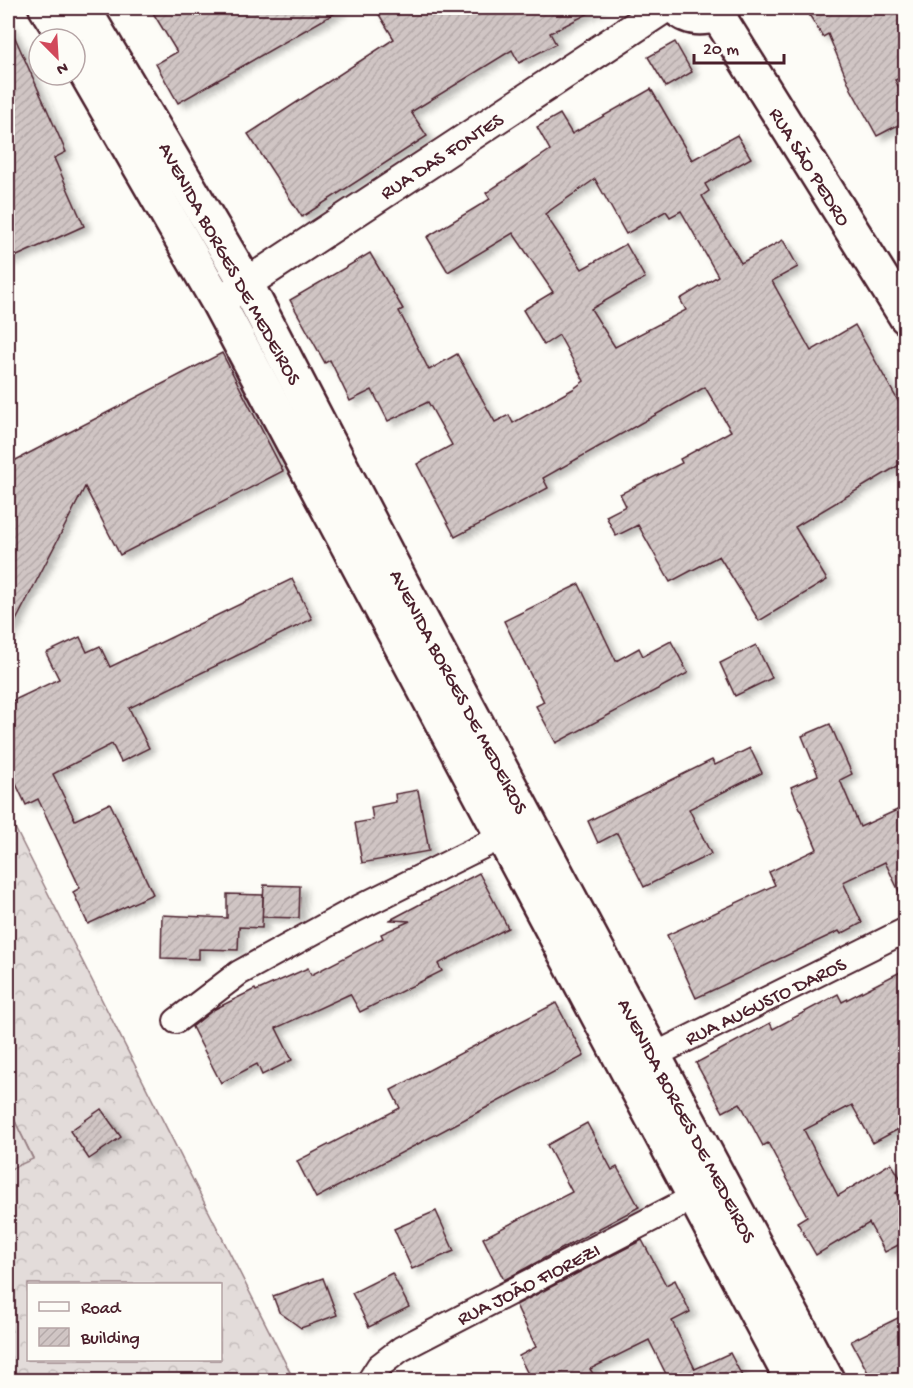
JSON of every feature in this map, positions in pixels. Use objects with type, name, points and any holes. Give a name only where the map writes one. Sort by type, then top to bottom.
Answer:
[{"type":"main road","points":[[46,8],[58,27]]},
{"type":"main road","name":"AVENIDA BORGES DE MEDEIROS","points":[[83,8],[113,86],[218,303],[334,485]]},
{"type":"main road","name":"RUA SÃO PEDRO","points":[[676,8],[687,16],[697,18],[720,11],[906,317]]},
{"type":"main road","name":"AVENIDA BORGES DE MEDEIROS","points":[[87,64],[113,86],[246,283],[334,485],[639,1063],[749,1264],[827,1380]]},
{"type":"main road","name":"AVENIDA BORGES DE MEDEIROS","points":[[451,704],[503,836],[639,1063],[694,1197],[749,1264],[792,1380]]},
{"type":"street","name":"RUA DAS FONTES","points":[[218,303],[664,8]]},
{"type":"street","points":[[176,1021],[239,973],[352,911],[503,836]]},
{"type":"street","name":"RUA AUGUSTO DAROS","points":[[639,1063],[906,930]]},
{"type":"street","name":"RUA JOÃO FIOREZI","points":[[370,1380],[379,1366],[401,1349],[694,1197]]},
{"type":"green space","points":[[8,814],[294,1380],[8,1380],[8,1170],[33,1158],[8,1107]]},
{"type":"green space","points":[[8,1107],[33,1159],[8,1170]]},
{"type":"building","points":[[150,8],[344,8],[178,103],[156,64],[177,52]]},
{"type":"building","points":[[375,8],[599,8],[550,33],[556,44],[519,63],[512,50],[411,112],[427,136],[302,217],[248,134],[394,39]]},
{"type":"building","points":[[805,8],[900,8],[906,17],[906,76],[895,80],[906,100],[906,121],[877,136],[851,89],[828,34],[823,37]]},
{"type":"building","points":[[8,22],[27,65],[27,87],[37,87],[66,152],[54,158],[84,226],[8,260]]},
{"type":"building","points":[[675,42],[692,72],[666,87],[648,57]]},
{"type":"building","points":[[651,89],[692,160],[737,135],[751,158],[705,184],[709,191],[702,196],[741,263],[783,240],[798,267],[772,281],[811,351],[855,325],[906,415],[906,461],[795,527],[827,580],[759,621],[719,556],[670,582],[638,525],[616,536],[606,516],[626,506],[620,494],[682,463],[680,459],[731,431],[705,387],[543,478],[548,488],[455,537],[417,464],[452,445],[428,402],[388,421],[372,390],[350,401],[330,360],[325,363],[290,300],[370,253],[403,309],[399,311],[429,370],[457,354],[495,422],[509,415],[513,423],[573,389],[584,381],[559,335],[544,345],[523,310],[553,292],[513,233],[448,272],[427,237],[490,199],[486,193],[550,150],[537,127],[560,114],[572,134]],"holes":[[[595,179],[626,234],[666,211],[670,217],[681,211],[718,276],[680,299],[686,310],[615,347],[591,309],[645,278],[626,244],[582,269],[545,214]]]},
{"type":"building","points":[[222,353],[283,471],[120,555],[85,487],[8,636],[8,464]]},
{"type":"building","points":[[292,579],[312,619],[129,708],[149,748],[121,762],[112,744],[53,774],[75,820],[110,803],[153,894],[88,924],[73,892],[80,888],[38,799],[26,805],[8,767],[8,703],[59,679],[46,653],[80,637],[87,652],[100,646],[110,667]]},
{"type":"building","points":[[579,584],[616,661],[639,648],[643,656],[671,641],[688,673],[556,743],[536,706],[544,702],[504,621]]},
{"type":"building","points":[[756,645],[772,678],[735,696],[720,663]]},
{"type":"building","points":[[830,724],[852,774],[840,780],[860,827],[906,806],[906,906],[885,862],[843,882],[862,923],[841,934],[839,931],[696,998],[667,935],[775,885],[769,872],[817,849],[791,787],[818,775],[802,736]]},
{"type":"building","points":[[750,748],[762,773],[689,809],[711,854],[644,887],[617,833],[598,843],[588,821],[712,760],[715,765]]},
{"type":"building","points":[[418,790],[429,851],[362,863],[355,823],[373,820],[371,807],[396,802],[395,794]]},
{"type":"building","points":[[479,873],[508,928],[438,964],[442,971],[360,1012],[350,994],[276,1028],[292,1060],[262,1075],[257,1064],[221,1083],[192,1027],[213,1010],[255,989],[256,991],[308,968],[311,975],[383,938],[381,934],[410,921],[390,920]]},
{"type":"building","points":[[264,885],[300,886],[299,918],[262,917]]},
{"type":"building","points":[[227,894],[263,895],[262,928],[239,927],[238,950],[199,949],[199,959],[161,958],[162,915],[227,918]]},
{"type":"building","points":[[906,969],[906,1125],[873,1143],[852,1105],[804,1130],[838,1196],[891,1163],[906,1187],[896,1193],[906,1211],[906,1241],[885,1252],[869,1223],[816,1255],[797,1222],[807,1216],[768,1143],[763,1146],[740,1103],[723,1112],[696,1063],[770,1023],[773,1029],[838,994],[842,1002]]},
{"type":"building","points":[[556,1003],[584,1056],[316,1198],[297,1161],[400,1108],[391,1090]]},
{"type":"building","points":[[101,1109],[121,1137],[89,1159],[70,1131]]},
{"type":"building","points":[[587,1123],[612,1170],[617,1167],[639,1207],[504,1280],[483,1238],[572,1192],[547,1145]]},
{"type":"building","points":[[436,1211],[454,1251],[412,1269],[394,1229]]},
{"type":"building","points":[[642,1240],[666,1285],[675,1280],[690,1312],[672,1321],[695,1369],[730,1353],[744,1380],[669,1380],[649,1340],[590,1369],[597,1380],[531,1380],[519,1356],[536,1347],[516,1305]]},
{"type":"building","points":[[392,1273],[409,1307],[369,1327],[352,1293]]},
{"type":"building","points":[[323,1278],[337,1315],[301,1328],[279,1312],[273,1296]]},
{"type":"building","points":[[906,1314],[906,1380],[872,1380],[851,1341]]}]
